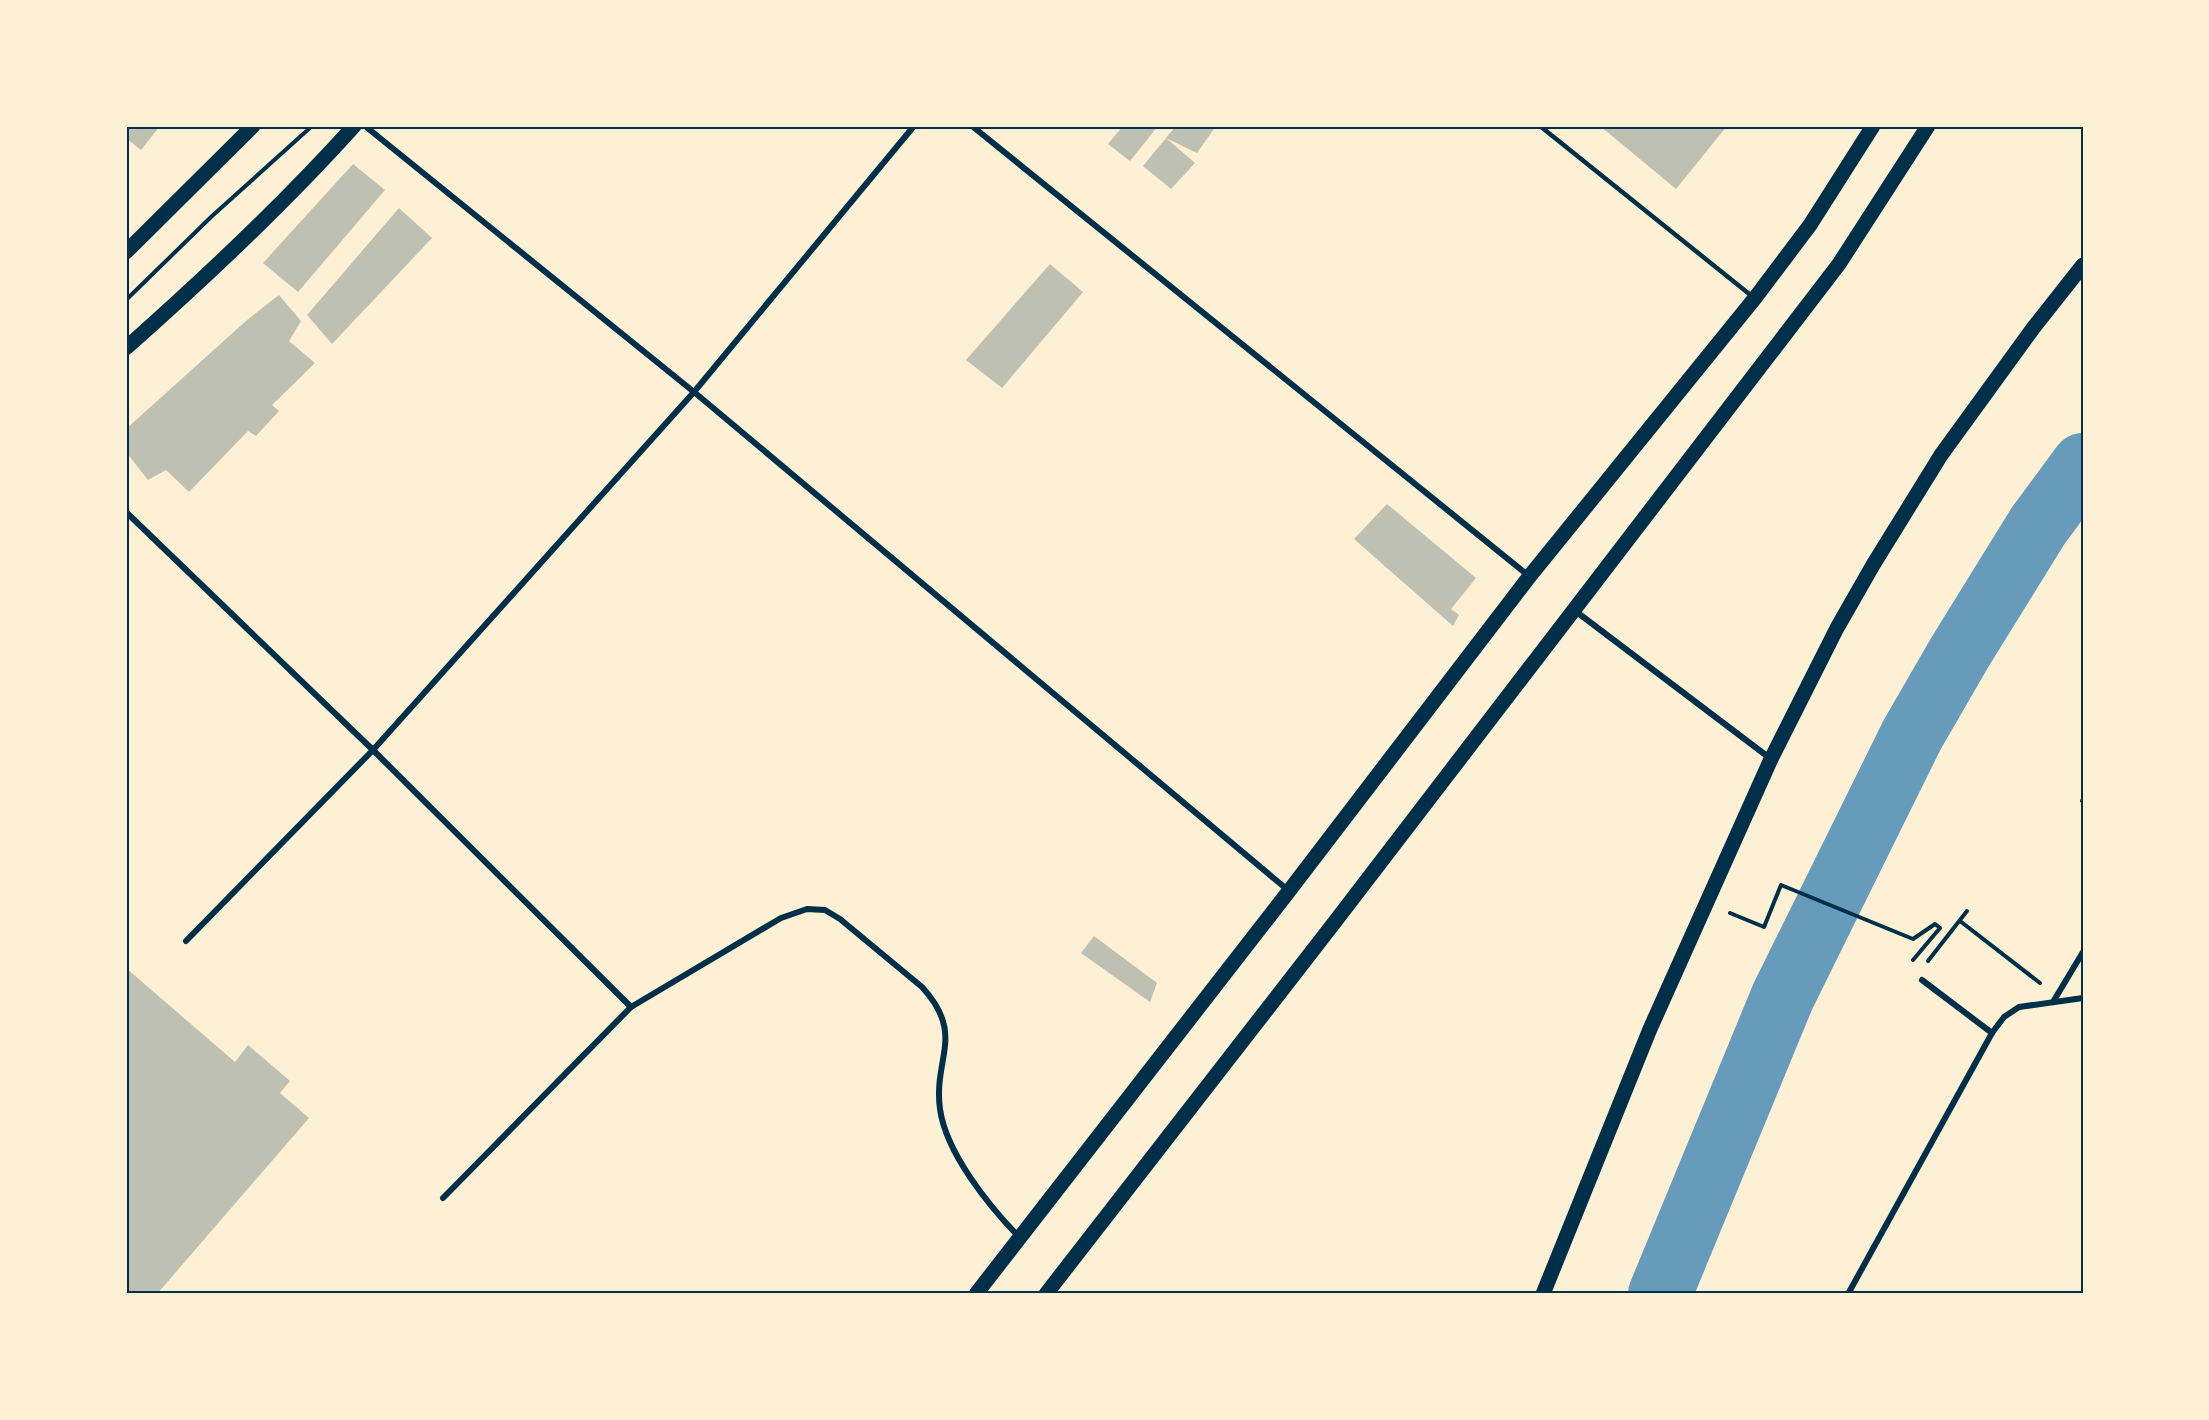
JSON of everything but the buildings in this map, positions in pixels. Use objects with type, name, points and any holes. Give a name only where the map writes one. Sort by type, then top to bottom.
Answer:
[{"type":"main road","points":[[126,252],[253,126]]},
{"type":"main road","points":[[126,348],[240,243],[319,165],[354,126]]},
{"type":"main road","points":[[976,1294],[1529,577],[1755,298],[1810,225],[1873,126]]},
{"type":"main road","points":[[1046,1294],[1334,923],[1839,264],[1928,126]]},
{"type":"main road","points":[[1543,1294],[1650,1029],[1771,759],[1837,628],[1923,483],[1982,397],[2083,266]]},
{"type":"street","points":[[365,126],[694,392],[1289,891]]},
{"type":"street","points":[[186,941],[373,750],[694,392],[914,126]]},
{"type":"street","points":[[972,126],[1529,577]]},
{"type":"street","points":[[126,512],[373,750],[632,1007]]},
{"type":"street","points":[[1573,609],[1771,759]]},
{"type":"street","points":[[443,1198],[632,1007],[718,954],[794,912],[807,909],[825,910],[840,919],[922,987],[934,1000],[945,1029],[947,1042],[939,1097],[940,1110],[949,1139],[993,1207],[1020,1238]]},
{"type":"street","points":[[2055,999],[2083,952]]},
{"type":"street","points":[[1919,978],[1992,1033]]},
{"type":"street","points":[[1848,1294],[1992,1033],[2004,1017],[2014,1010],[2055,999],[2083,998]]},
{"type":"lane","points":[[1540,126],[1755,298]]},
{"type":"path","points":[[126,300],[211,217],[312,126]]},
{"type":"path","points":[[1753,922],[1764,927],[1781,885],[1913,939],[1935,924],[1941,928],[1906,968],[1919,978],[1967,911]]},
{"type":"path","points":[[1960,921],[2055,999]]},
{"type":"waterway","points":[[1660,1294],[1783,996],[1912,735],[2038,526],[2083,465]]}]
